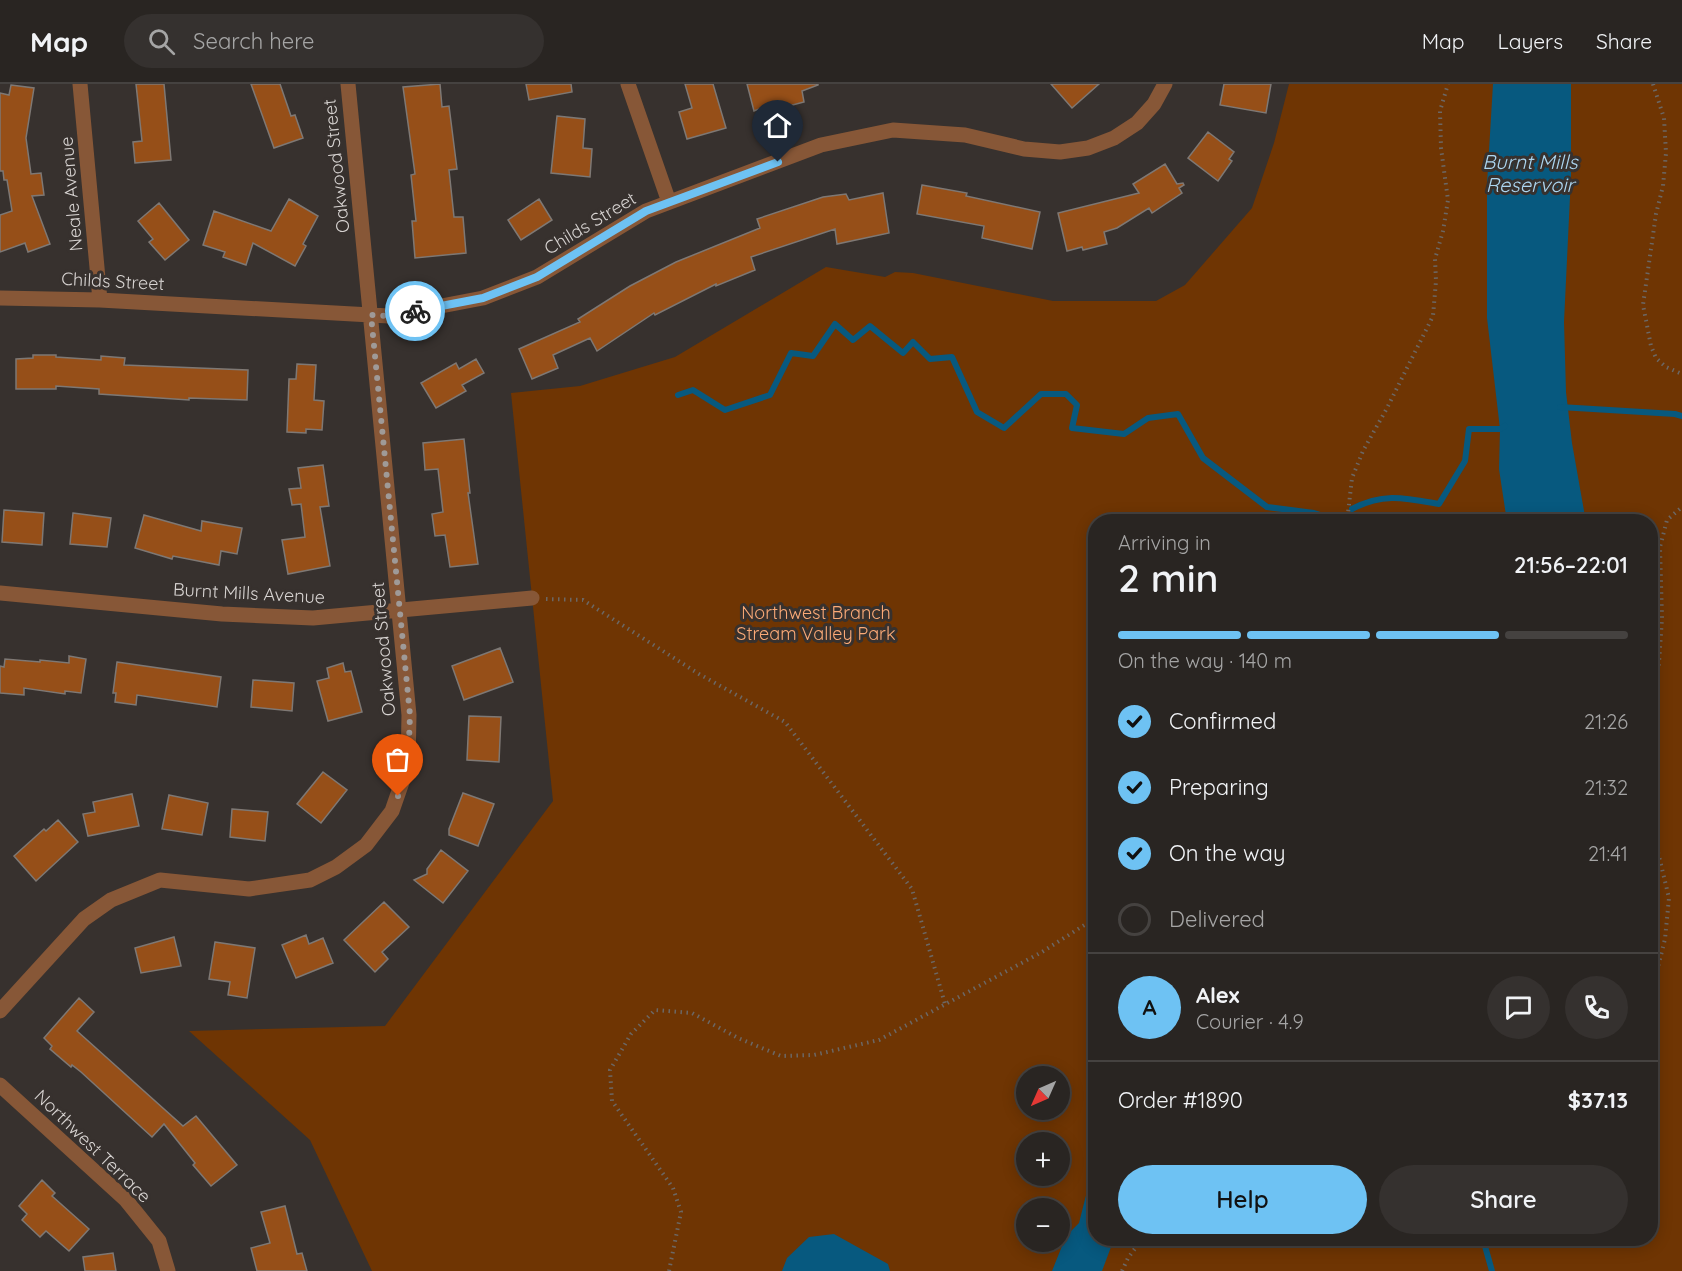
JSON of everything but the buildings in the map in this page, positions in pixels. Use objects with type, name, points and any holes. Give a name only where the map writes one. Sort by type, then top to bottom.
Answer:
[{"type":"street","name":"Neale Avenue","points":[[80,84],[100,300]]},
{"type":"street","name":"Oakwood Street","points":[[0,1011],[84,919],[111,900],[160,880],[249,889],[310,880],[336,867],[366,845],[392,811],[408,765],[410,715],[348,84]]},
{"type":"street","points":[[628,84],[669,202]]},
{"type":"street","name":"Childs Street","points":[[0,298],[100,300],[389,316],[483,298],[537,277],[646,211],[821,146],[893,130],[965,135],[1024,149],[1060,152],[1088,148],[1114,138],[1137,123],[1154,104],[1165,84]]},
{"type":"street","name":"Burnt Mills Avenue","points":[[0,593],[222,614],[313,618],[532,598]]},
{"type":"street","name":"Northwest Terrace","points":[[0,1085],[126,1200],[159,1241],[168,1271]]},
{"type":"path","points":[[1347,514],[1352,478],[1363,451],[1433,316],[1435,259],[1448,200],[1441,148],[1440,111],[1448,84]]},
{"type":"path","points":[[1653,84],[1664,118],[1666,153],[1663,186],[1651,245],[1643,305],[1651,346],[1656,358],[1666,367],[1682,374]]},
{"type":"path","points":[[1658,656],[1662,618],[1660,547],[1667,520],[1682,507]]},
{"type":"path","points":[[532,598],[583,600],[699,674],[785,722],[912,889],[945,1004]]},
{"type":"path","points":[[1658,852],[1669,898],[1665,939],[1658,967]]},
{"type":"path","points":[[669,1271],[681,1212],[673,1188],[612,1101],[610,1070],[631,1034],[655,1010],[692,1013],[738,1038],[781,1056],[814,1055],[879,1040],[1032,957],[1088,924]]},
{"type":"path","points":[[1122,1271],[1137,1246]]},
{"type":"green space","name":"Northwest Branch Stream Valley Park","points":[[1289,84],[1682,84],[1682,1271],[372,1271],[310,1140],[189,1031],[385,1026],[553,801],[511,393],[580,386],[675,357],[826,267],[885,277],[895,272],[913,273],[1053,301],[1156,301],[1185,285],[1252,208],[1274,143]]},
{"type":"water","name":"Burnt Mills Reservoir","points":[[1493,84],[1571,84],[1571,176],[1564,322],[1566,392],[1585,514],[1506,514],[1499,469],[1500,429],[1487,318],[1487,184]]},
{"type":"water","points":[[1088,1188],[1088,1246],[1111,1246],[1102,1271],[1052,1271],[1060,1252],[1070,1252],[1070,1232],[1079,1223]]},
{"type":"water","points":[[834,1234],[888,1264],[890,1271],[782,1271],[787,1258],[809,1237]]},
{"type":"waterway","points":[[678,395],[693,390],[725,410],[770,395],[791,353],[813,356],[835,324],[853,340],[870,326],[903,353],[913,342],[930,359],[952,357],[977,412],[1004,428],[1041,394],[1066,394],[1077,405],[1072,428],[1124,434],[1148,418],[1178,414],[1203,458],[1267,507],[1317,514]]},
{"type":"waterway","points":[[1560,407],[1682,416]]},
{"type":"waterway","points":[[1352,509],[1384,498],[1405,498],[1439,504],[1465,461],[1469,429],[1500,429],[1505,426]]},
{"type":"waterway","points":[[1485,1246],[1492,1271]]},
{"type":"way so far","points":[[398,796],[408,765],[410,715],[371,315],[389,316],[415,311]]},
{"type":"route","points":[[415,311],[483,298],[537,277],[646,211],[778,162]]}]
